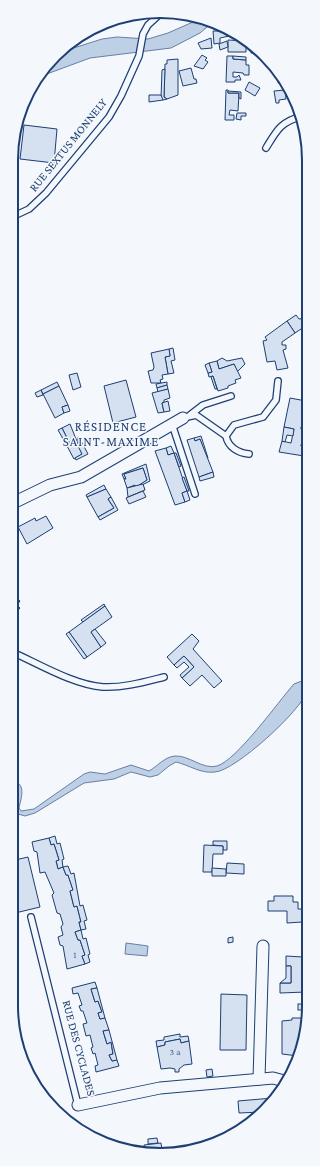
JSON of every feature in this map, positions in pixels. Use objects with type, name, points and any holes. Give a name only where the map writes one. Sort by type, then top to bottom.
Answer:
[{"type":"street","points":[[18,501],[50,485],[81,477],[186,417]]},
{"type":"street","points":[[259,1079],[263,946]]},
{"type":"street","name":"RUE DES CYCLADES","points":[[78,1104],[160,1088],[273,1078],[281,1080]]},
{"type":"lane","name":"RUE SEXTUS MONNELY","points":[[18,214],[29,209],[46,193],[109,117],[121,96],[139,56],[143,34],[148,25],[156,18]]},
{"type":"lane","points":[[266,148],[283,123],[295,118]]},
{"type":"lane","points":[[226,436],[234,425],[263,417],[276,400],[278,381]]},
{"type":"lane","points":[[186,417],[203,405],[231,396]]},
{"type":"lane","points":[[186,417],[196,415],[226,436],[228,444],[241,454],[249,454]]},
{"type":"lane","points":[[172,424],[196,494]]},
{"type":"lane","points":[[18,655],[79,682],[103,687],[128,685],[164,677]]},
{"type":"lane","name":"RUE DES CYCLADES","points":[[31,917],[78,1104]]},
{"type":"water","points":[[193,22],[208,27],[200,33],[171,48],[90,58],[47,74],[53,66],[72,49],[102,39],[117,37],[148,39],[168,33]]},
{"type":"water","points":[[302,681],[302,700],[293,712],[252,751],[224,769],[215,772],[205,772],[176,762],[158,775],[150,777],[131,772],[114,779],[84,783],[35,813],[25,816],[18,814],[18,783],[22,792],[19,808],[21,811],[34,809],[84,774],[90,772],[105,774],[131,765],[149,771],[164,760],[175,756],[180,756],[206,766],[217,766],[235,753],[246,742],[294,684]]},
{"type":"water","points":[[126,943],[148,946],[147,956],[125,954]]},
{"type":"building","points":[[213,31],[218,31],[229,36],[220,38],[220,43],[214,44]]},
{"type":"building","points":[[211,38],[212,48],[201,49],[198,43]]},
{"type":"building","points":[[228,40],[237,40],[246,47],[246,52],[228,52]]},
{"type":"building","points":[[227,41],[228,47],[220,50],[219,44]]},
{"type":"building","points":[[202,55],[207,58],[205,60],[208,62],[203,69],[194,66]]},
{"type":"building","points":[[227,56],[233,56],[233,59],[246,60],[246,65],[249,65],[249,75],[233,72],[233,77],[237,77],[239,75],[241,80],[226,82]]},
{"type":"building","points":[[233,56],[246,57],[246,60],[233,59]]},
{"type":"building","points":[[178,59],[178,95],[167,99],[164,97],[165,64],[167,64],[167,60]]},
{"type":"building","points":[[191,68],[194,79],[196,79],[197,83],[183,86],[179,71]]},
{"type":"building","points":[[165,69],[164,97],[167,99],[163,100],[161,98],[162,70]]},
{"type":"building","points":[[249,82],[260,88],[255,96],[245,90]]},
{"type":"building","points":[[226,90],[228,90],[228,93],[239,93],[238,111],[230,110],[229,115],[234,115],[234,120],[225,120]]},
{"type":"building","points":[[284,90],[286,99],[279,100],[279,103],[276,103],[274,91]]},
{"type":"building","points":[[228,91],[241,92],[241,99],[239,98],[239,93],[228,93]]},
{"type":"building","points":[[149,95],[161,95],[163,100],[149,102]]},
{"type":"building","points":[[237,113],[246,113],[246,116],[241,116],[241,120],[236,119]]},
{"type":"building","points":[[24,125],[57,129],[54,163],[20,159]]},
{"type":"building","points":[[296,315],[299,319],[302,319],[302,328],[295,333],[287,321]]},
{"type":"building","points":[[287,321],[295,333],[282,342],[282,345],[286,345],[286,349],[283,350],[288,368],[277,370],[275,361],[267,362],[263,341],[267,340],[265,337]]},
{"type":"building","points":[[173,348],[175,360],[171,361],[174,373],[168,374],[165,357],[170,356],[169,349]]},
{"type":"building","points":[[169,349],[170,356],[165,357],[168,374],[162,375],[163,379],[160,380],[161,383],[151,383],[148,371],[153,370],[154,367],[151,353]]},
{"type":"building","points":[[222,358],[227,361],[242,358],[245,364],[237,372],[234,364],[219,369],[217,361]]},
{"type":"building","points":[[217,361],[219,369],[234,364],[241,378],[235,380],[236,383],[228,386],[228,388],[218,391],[213,376],[209,377],[208,373],[212,372],[209,363]]},
{"type":"building","points":[[209,363],[212,372],[208,373],[205,365]]},
{"type":"building","points":[[77,373],[81,387],[73,390],[69,375]]},
{"type":"building","points":[[213,376],[217,389],[215,389],[211,377]]},
{"type":"building","points":[[126,380],[136,417],[113,423],[104,386]]},
{"type":"building","points":[[57,382],[59,386],[43,394],[41,390]]},
{"type":"building","points":[[167,382],[167,385],[157,388],[156,384]]},
{"type":"building","points":[[167,385],[168,389],[158,392],[157,388]]},
{"type":"building","points":[[59,386],[68,405],[62,407],[64,413],[55,418],[43,394]]},
{"type":"building","points":[[168,389],[170,398],[164,400],[162,403],[164,412],[158,413],[152,393]]},
{"type":"building","points":[[41,390],[43,395],[37,397],[35,393]]},
{"type":"building","points":[[290,398],[302,400],[302,456],[279,452],[282,441],[291,443],[294,429],[284,427]]},
{"type":"building","points":[[168,401],[170,411],[164,412],[162,403]]},
{"type":"building","points":[[68,405],[70,411],[64,413],[62,407]]},
{"type":"building","points":[[70,424],[82,454],[74,459],[67,446],[70,444],[62,428]]},
{"type":"building","points":[[284,427],[294,429],[293,436],[287,435],[285,442],[282,441]]},
{"type":"building","points":[[62,428],[70,444],[67,446],[58,430]]},
{"type":"building","points":[[201,436],[208,458],[206,458],[200,439],[195,441],[194,438]]},
{"type":"building","points":[[79,437],[88,454],[76,460],[75,458],[82,454],[77,444],[79,443],[77,438]]},
{"type":"building","points":[[194,438],[195,441],[200,439],[213,472],[199,477],[187,440]]},
{"type":"building","points":[[171,446],[174,453],[168,455],[166,448]]},
{"type":"building","points":[[166,448],[168,455],[174,453],[187,491],[182,493],[185,502],[175,505],[155,451]]},
{"type":"building","points":[[174,453],[176,453],[181,466],[179,467]]},
{"type":"building","points":[[146,464],[150,481],[142,485],[141,483],[147,480],[143,468],[124,474],[126,479],[124,479],[122,474]]},
{"type":"building","points":[[143,468],[147,480],[136,487],[135,485],[127,488],[124,474]]},
{"type":"building","points":[[213,472],[214,477],[200,481],[199,477]]},
{"type":"building","points":[[184,477],[189,491],[187,491],[182,478]]},
{"type":"building","points":[[143,484],[145,490],[128,497],[127,488]]},
{"type":"building","points":[[104,485],[106,489],[87,497],[86,495]]},
{"type":"building","points":[[106,489],[111,497],[108,499],[114,508],[98,517],[87,497]]},
{"type":"building","points":[[143,491],[146,497],[129,504],[126,498]]},
{"type":"building","points":[[187,491],[190,500],[185,502],[182,493]]},
{"type":"building","points":[[111,497],[118,510],[100,520],[98,517],[114,508],[108,499]]},
{"type":"building","points":[[46,516],[53,528],[27,544],[18,527],[35,518],[36,521]]},
{"type":"building","points":[[104,604],[105,606],[83,622],[81,620]]},
{"type":"building","points":[[105,606],[112,617],[91,632],[101,647],[87,657],[69,632]]},
{"type":"building","points":[[95,629],[106,643],[101,647],[91,632]]},
{"type":"building","points":[[69,632],[87,657],[84,659],[66,634]]},
{"type":"building","points":[[192,634],[199,641],[193,649],[222,681],[214,688],[202,675],[190,686],[182,678],[194,667],[184,656],[174,665],[167,657]]},
{"type":"building","points":[[184,656],[194,667],[182,678],[180,675],[189,667],[184,662],[177,668],[174,665]]},
{"type":"building","points":[[55,836],[57,844],[60,843],[64,859],[62,860],[63,867],[58,869],[56,861],[59,860],[54,844],[51,845],[49,838]]},
{"type":"building","points":[[49,838],[51,845],[54,844],[59,860],[56,861],[58,869],[63,867],[66,875],[68,875],[73,890],[70,891],[74,907],[77,906],[81,922],[79,922],[81,930],[75,932],[78,940],[80,940],[85,955],[82,956],[85,964],[67,969],[63,946],[60,945],[58,937],[63,935],[61,927],[63,924],[60,914],[57,913],[52,895],[54,893],[45,872],[40,873],[37,852],[34,851],[32,842]]},
{"type":"building","points":[[213,841],[227,841],[227,850],[223,850],[223,846],[213,845]]},
{"type":"building","points":[[204,845],[223,846],[223,854],[213,854],[212,872],[203,872]]},
{"type":"building","points":[[28,857],[40,907],[18,912],[18,859]]},
{"type":"building","points":[[227,863],[244,864],[244,874],[226,873]]},
{"type":"building","points":[[68,866],[71,874],[74,873],[80,906],[83,905],[87,920],[84,921],[86,929],[81,930],[79,922],[81,922],[77,906],[74,907],[70,891],[73,890],[68,875],[66,875],[63,867]]},
{"type":"building","points":[[212,868],[226,869],[226,876],[212,876]]},
{"type":"building","points":[[274,896],[293,896],[293,902],[298,902],[298,909],[302,909],[302,922],[287,923],[287,911],[268,911],[268,901],[274,901]]},
{"type":"building","points":[[81,930],[83,939],[86,938],[90,954],[88,955],[90,962],[85,964],[82,956],[85,955],[80,940],[78,940],[75,932]]},
{"type":"building","points":[[233,937],[233,942],[228,943],[228,938]]},
{"type":"building","points":[[286,956],[302,957],[302,992],[280,993],[280,983],[291,983],[291,966],[286,966]]},
{"type":"building","points":[[286,966],[291,966],[291,983],[280,983],[286,978]]},
{"type":"building","points":[[95,982],[97,988],[91,989],[95,1002],[98,1001],[102,1012],[98,1013],[100,1019],[105,1018],[109,1030],[103,1031],[107,1044],[111,1042],[113,1054],[109,1055],[112,1061],[117,1060],[119,1066],[96,1072],[95,1066],[98,1065],[95,1053],[93,1054],[91,1048],[93,1047],[90,1035],[86,1036],[83,1024],[87,1023],[83,1011],[81,1011],[79,1006],[82,1005],[78,993],[73,994],[72,988]]},
{"type":"building","points":[[97,988],[105,1018],[100,1019],[98,1013],[102,1012],[98,1001],[95,1002],[91,989]]},
{"type":"building","points":[[221,994],[247,995],[246,1050],[220,1050]]},
{"type":"building","points":[[298,1004],[302,1004],[302,1010],[298,1010]]},
{"type":"building","points":[[292,1018],[302,1018],[297,1043],[293,1055],[282,1054],[282,1021],[292,1020]]},
{"type":"building","points":[[109,1030],[117,1060],[112,1061],[109,1055],[113,1054],[111,1042],[107,1044],[103,1031]]},
{"type":"building","points":[[180,1034],[180,1037],[188,1036],[189,1041],[181,1043],[180,1039],[165,1042],[165,1045],[157,1047],[156,1041],[164,1040],[164,1037]]},
{"type":"building","points":[[180,1039],[181,1043],[189,1041],[192,1064],[184,1065],[179,1069],[179,1072],[175,1072],[175,1069],[170,1068],[161,1069],[157,1047],[165,1045],[165,1042]]},
{"type":"building","points":[[212,1069],[213,1076],[207,1077],[206,1070]]},
{"type":"building","points":[[268,1098],[255,1112],[239,1113],[238,1101]]},
{"type":"building","points":[[157,1138],[158,1143],[148,1144],[148,1139]]},
{"type":"building","points":[[161,1143],[162,1148],[145,1147],[144,1145]]},
{"type":"district","name":"RÉSIDENCE SAINT-MAXIME","points":[[111,434]]}]
